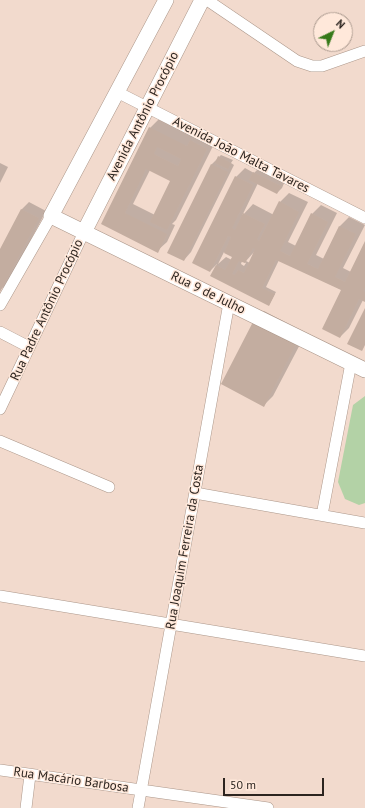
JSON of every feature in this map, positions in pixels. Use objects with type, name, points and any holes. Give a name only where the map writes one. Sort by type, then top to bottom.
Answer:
[{"type":"street","points":[[0,305],[51,216],[166,0]]},
{"type":"street","name":"Avenida Antônio Procópio","points":[[84,232],[202,0]]},
{"type":"street","points":[[207,0],[298,61],[312,66],[322,66],[365,51]]},
{"type":"street","name":"Avenida João Malta Tavares","points":[[117,92],[365,218]]},
{"type":"street","name":"Rua 9 de Julho","points":[[51,216],[365,370]]},
{"type":"street","name":"Rua Padre Antônio Procópio","points":[[0,409],[84,232]]},
{"type":"street","name":"Rua Joaquim Ferreira da Costa","points":[[138,808],[229,303]]},
{"type":"street","points":[[0,332],[29,347]]},
{"type":"street","points":[[322,515],[351,363]]},
{"type":"street","points":[[0,440],[109,487]]},
{"type":"street","points":[[195,493],[365,523]]},
{"type":"street","points":[[0,596],[365,656]]},
{"type":"street","name":"Rua Macário Barbosa","points":[[0,770],[268,808]]},
{"type":"street","points":[[26,808],[30,775]]},
{"type":"green space","points":[[365,396],[365,503],[359,505],[345,499],[338,482],[353,405]]},
{"type":"building","points":[[149,127],[187,146],[190,140],[207,149],[167,230],[150,222],[170,181],[146,169],[125,213],[167,234],[158,253],[101,224]],"holes":[[[157,147],[181,159],[178,166],[154,154]]]},
{"type":"building","points":[[218,156],[231,163],[228,169],[215,163]]},
{"type":"building","points":[[211,164],[228,172],[184,261],[167,253]]},
{"type":"building","points":[[253,172],[281,186],[277,194],[249,180]]},
{"type":"building","points":[[235,176],[253,185],[232,228],[235,230],[243,213],[265,224],[257,239],[259,241],[279,201],[299,212],[280,251],[290,256],[311,213],[328,222],[307,264],[318,269],[339,226],[356,234],[335,277],[345,282],[365,241],[365,288],[363,291],[365,292],[365,302],[359,299],[340,338],[322,329],[341,290],[276,260],[262,288],[275,294],[269,306],[210,276],[216,265],[225,270],[232,257],[224,253],[231,237],[228,236],[210,272],[192,263]],"holes":[[[253,248],[255,249],[244,273],[238,270],[235,275],[232,274],[239,261],[245,263]]]},
{"type":"building","points":[[21,209],[39,218],[0,292],[0,249]]},
{"type":"building","points":[[365,308],[365,345],[362,351],[347,344]]},
{"type":"building","points":[[254,320],[297,342],[264,407],[221,384]]}]
